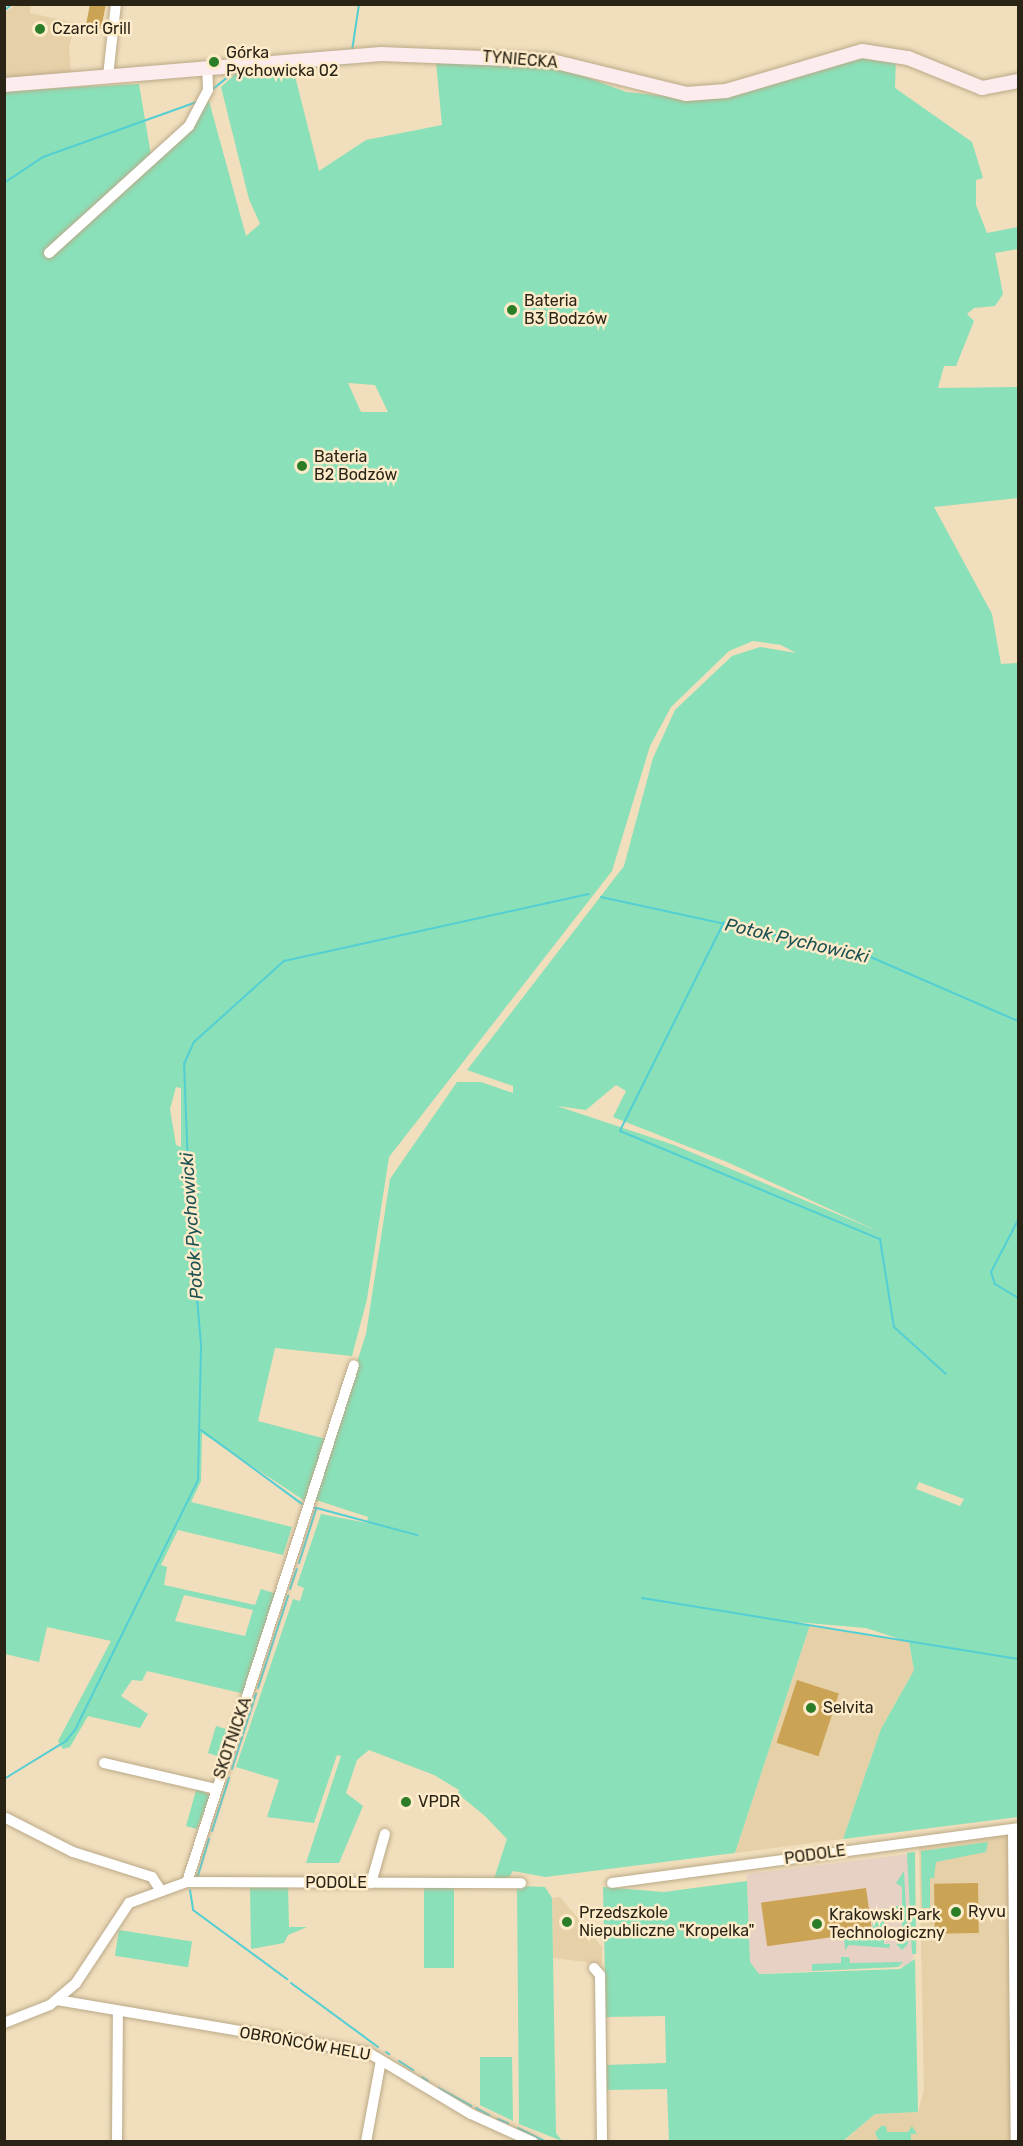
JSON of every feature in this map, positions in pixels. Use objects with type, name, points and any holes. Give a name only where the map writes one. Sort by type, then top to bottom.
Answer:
[{"type":"street","points":[[108,76],[116,4]]},
{"type":"street","name":"TYNIECKA","points":[[4,85],[381,54],[506,56],[552,61],[686,94],[726,91],[862,51],[908,58],[982,88],[1018,81]]},
{"type":"street","points":[[50,253],[189,126],[208,90],[207,67]]},
{"type":"street","name":"SKOTNICKA","points":[[187,1882],[354,1365]]},
{"type":"street","points":[[104,1763],[216,1789]]},
{"type":"street","points":[[6,1818],[73,1852],[152,1877],[161,1891]]},
{"type":"street","points":[[1016,1828],[1016,2142]]},
{"type":"street","name":"PODOLE","points":[[612,1883],[1016,1828]]},
{"type":"street","points":[[371,1883],[385,1834]]},
{"type":"street","points":[[4,2023],[57,2000],[88,1970],[124,1908],[187,1882]]},
{"type":"street","name":"PODOLE","points":[[187,1882],[521,1883]]},
{"type":"street","points":[[594,1968],[600,1974],[603,2142]]},
{"type":"street","name":"OBROŃCÓW HELU","points":[[57,2000],[367,2053],[471,2114],[533,2142]]},
{"type":"street","points":[[117,2142],[118,2012]]},
{"type":"street","points":[[366,2142],[381,2060]]},
{"type":"shaded area","points":[[17,5],[31,5],[30,13],[76,23],[69,47],[71,72],[5,78],[4,13]]},
{"type":"shaded area","points":[[810,1626],[909,1641],[914,1670],[881,1729],[843,1839],[735,1853]]},
{"type":"shaded area","points":[[1018,1832],[1018,2141],[843,2142],[875,2114],[918,2112],[924,2090],[919,1844]]},
{"type":"shaded area","points":[[910,1854],[917,1947],[910,1966],[759,1974],[750,1963],[747,1874]]},
{"type":"shaded area","name":"Przedszkole Niepubliczne \"Kropelka\"","points":[[560,1897],[602,1947],[602,1964],[553,1958],[552,1898]]},
{"type":"green space","points":[[860,56],[896,59],[895,88],[972,142],[983,178],[976,180],[976,205],[987,233],[1018,227],[1018,249],[995,253],[1003,294],[995,306],[974,308],[967,314],[974,321],[956,366],[944,366],[938,388],[1018,387],[1018,498],[934,507],[992,614],[1001,664],[1018,663],[1018,1817],[843,1839],[881,1729],[914,1670],[909,1642],[866,1628],[796,1622],[810,1625],[735,1853],[545,1877],[513,1871],[509,1877],[494,1879],[507,1839],[485,1816],[458,1794],[459,1790],[434,1775],[369,1750],[357,1760],[346,1793],[363,1806],[339,1863],[306,1863],[341,1756],[337,1755],[314,1823],[267,1817],[279,1780],[236,1767],[293,1599],[300,1601],[304,1588],[297,1585],[321,1514],[367,1523],[368,1517],[313,1499],[366,1334],[390,1179],[457,1082],[481,1082],[513,1093],[513,1086],[467,1070],[624,866],[653,758],[675,710],[732,656],[760,647],[796,653],[781,645],[753,641],[729,651],[671,707],[650,746],[612,871],[389,1157],[367,1299],[352,1356],[275,1348],[258,1421],[326,1439],[305,1501],[202,1433],[201,1481],[191,1502],[292,1527],[283,1555],[178,1530],[161,1565],[167,1567],[164,1585],[255,1605],[261,1589],[277,1594],[245,1694],[147,1671],[142,1681],[132,1680],[121,1696],[148,1714],[140,1728],[88,1716],[70,1747],[63,1749],[58,1741],[111,1641],[47,1627],[39,1662],[5,1654],[5,91],[139,84],[151,155],[209,101],[246,236],[260,224],[249,199],[221,87],[242,68],[292,64],[319,171],[366,140],[442,125],[436,62],[560,67],[626,92],[692,99]],"holes":[[[348,383],[375,385],[388,412],[361,412]],[[616,1085],[626,1091],[613,1117],[727,1162],[880,1232],[674,1145],[557,1106],[586,1110]],[[176,1087],[181,1088],[181,1147],[176,1145],[170,1109]],[[919,1482],[964,1499],[960,1506],[916,1489]],[[184,1595],[253,1610],[245,1636],[175,1621]]]},
{"type":"green space","points":[[216,1726],[233,1731],[220,1757],[208,1753]]},
{"type":"green space","points":[[197,1787],[210,1796],[197,1829],[186,1826]]},
{"type":"green space","points":[[988,1842],[986,1852],[936,1862],[934,1878],[930,1878],[930,1908],[922,1908],[921,1851]]},
{"type":"green space","points":[[915,1852],[916,1954],[912,1954],[907,1853]]},
{"type":"green space","points":[[904,1871],[908,1944],[902,1950],[896,1944],[902,1943],[902,1916],[896,1916],[896,1906],[902,1906],[902,1887],[896,1883]]},
{"type":"green space","points":[[747,1881],[750,1962],[759,1974],[900,1969],[915,1959],[918,2112],[875,2114],[843,2141],[669,2141],[667,2089],[607,2090],[607,2065],[666,2063],[665,2016],[606,2017],[603,1887],[664,1892]]},
{"type":"green space","points":[[250,1886],[288,1886],[289,1927],[307,1927],[288,1935],[284,1943],[251,1949]]},
{"type":"green space","points":[[424,1886],[454,1886],[454,1968],[424,1968]]},
{"type":"green space","points":[[517,1886],[545,1887],[552,1898],[556,2133],[562,2141],[519,2124]]},
{"type":"green space","points":[[890,1914],[884,1916],[884,1944],[890,1944],[889,1948],[849,1945],[845,1950],[844,1937],[873,1933],[872,1916]]},
{"type":"green space","points":[[119,1930],[192,1942],[188,1967],[115,1956]]},
{"type":"green space","points":[[841,1957],[849,1957],[850,1963],[903,1962],[898,1967],[812,1971],[812,1964],[841,1963]]},
{"type":"green space","points":[[480,2057],[512,2057],[513,2121],[480,2105]]},
{"type":"green space","points":[[881,2126],[886,2126],[887,2132],[908,2132],[912,2126],[917,2134],[911,2134],[911,2141],[879,2141],[875,2133]]},
{"type":"building","points":[[90,4],[106,4],[101,29],[86,25]]},
{"type":"building","name":"Selvita","points":[[797,1680],[839,1694],[818,1756],[777,1743]]},
{"type":"building","name":"Ryvu","points":[[978,1883],[979,1933],[935,1934],[934,1884]]},
{"type":"building","name":"Krakowski Park Technologiczny","points":[[866,1888],[872,1932],[767,1946],[761,1903]]},
{"type":"waterway","points":[[4,11],[12,4]]},
{"type":"waterway","points":[[352,51],[359,4]]},
{"type":"waterway","points":[[213,89],[233,73],[350,63]]},
{"type":"waterway","points":[[4,183],[43,157],[197,102]]},
{"type":"waterway","name":"Potok Pychowicki","points":[[4,1779],[66,1741],[75,1730],[198,1480],[201,1344],[190,1219],[184,1064],[194,1042],[284,961],[589,894]]},
{"type":"waterway","name":"Potok Pychowicki","points":[[601,897],[866,955],[1018,1021]]},
{"type":"waterway","points":[[724,922],[620,1131],[880,1239],[894,1327],[946,1374]]},
{"type":"waterway","points":[[1018,1220],[991,1272],[995,1284],[1018,1298]]},
{"type":"waterway","points":[[201,1430],[302,1504]]},
{"type":"waterway","points":[[313,1507],[417,1535]]},
{"type":"waterway","points":[[299,1563],[316,1509]]},
{"type":"waterway","points":[[290,1589],[297,1569]]},
{"type":"waterway","points":[[258,1688],[288,1596]]},
{"type":"waterway","points":[[642,1598],[1018,1659]]},
{"type":"waterway","points":[[232,1769],[256,1694]]},
{"type":"waterway","points":[[212,1831],[229,1778]]},
{"type":"waterway","points":[[197,1879],[209,1839]]},
{"type":"waterway","points":[[190,1890],[193,1910],[287,1979]]},
{"type":"waterway","points":[[291,1983],[378,2047]]},
{"type":"waterway","points":[[399,2061],[413,2070]]},
{"type":"waterway","points":[[422,2077],[428,2081]]},
{"type":"waterway","points":[[439,2088],[471,2106]]},
{"type":"waterway","points":[[476,2108],[489,2115]]},
{"type":"waterway","points":[[498,2119],[508,2123]]},
{"type":"waterway","points":[[518,2128],[547,2142]]},
{"type":"place","name":"Czarci Grill","points":[[40,29]]},
{"type":"place","name":"Górka Pychowicka 02","points":[[214,62]]},
{"type":"place","name":"Bateria B3 Bodzów","points":[[512,310]]},
{"type":"place","name":"Bateria B2 Bodzów","points":[[302,466]]},
{"type":"place","name":"Selvita","points":[[811,1708]]},
{"type":"place","name":"VPDR","points":[[406,1802]]},
{"type":"place","name":"Ryvu","points":[[956,1912]]},
{"type":"place","name":"Przedszkole Niepubliczne \"Kropelka\"","points":[[567,1922]]},
{"type":"place","name":"Krakowski Park Technologiczny","points":[[817,1924]]}]
